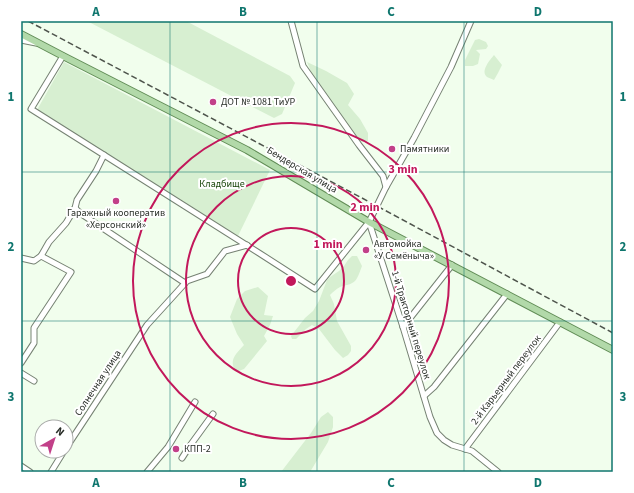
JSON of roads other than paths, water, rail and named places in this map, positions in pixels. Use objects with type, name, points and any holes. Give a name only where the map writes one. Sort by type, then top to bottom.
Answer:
[{"type":"main road","name":"Бендерская улица","points":[[21,34],[247,150],[369,222],[613,350]]},
{"type":"street","points":[[291,21],[303,66],[383,176],[386,187]]},
{"type":"street","points":[[63,56],[31,109],[315,289],[369,222],[386,187],[414,138],[451,67],[471,21]]},
{"type":"street","points":[[21,40],[42,45]]},
{"type":"street","points":[[21,258],[34,261],[41,256],[49,242],[76,208],[77,200],[96,171],[104,155]]},
{"type":"street","points":[[76,208],[80,213],[185,283],[207,274],[225,251],[246,245]]},
{"type":"street","name":"1-й Тракторный переулок","points":[[369,222],[430,417],[437,433],[444,440],[452,445],[465,449]]},
{"type":"street","points":[[21,363],[34,342],[34,328],[70,272],[41,256]]},
{"type":"street","points":[[403,327],[452,265]]},
{"type":"street","name":"Солнечная улица","points":[[74,436],[147,325],[185,283]]},
{"type":"street","points":[[424,396],[434,387],[507,294]]},
{"type":"street","name":"2-й Карьерный переулок","points":[[465,449],[560,322]]},
{"type":"street","points":[[21,373],[34,381]]},
{"type":"street","points":[[147,472],[168,447],[195,402]]},
{"type":"street","points":[[182,458],[213,414]]},
{"type":"street","points":[[465,449],[472,452],[498,472]]},
{"type":"street","points":[[51,472],[59,459]]},
{"type":"street","points":[[21,466],[30,472]]},
{"type":"railway","points":[[28,21],[613,333]]},
{"type":"place","name":"ДОТ № 1081 ТиУР","points":[[213,102]]},
{"type":"place","name":"Памятники","points":[[392,149]]},
{"type":"place","name":"Гаражный кооператив «Херсонский»","points":[[116,201]]},
{"type":"place","name":"Автомойка «У Семёныча»","points":[[366,250]]},
{"type":"place","name":"КПП-2","points":[[176,449]]},
{"type":"park label","name":"Кладбище","points":[[222,184]]}]
